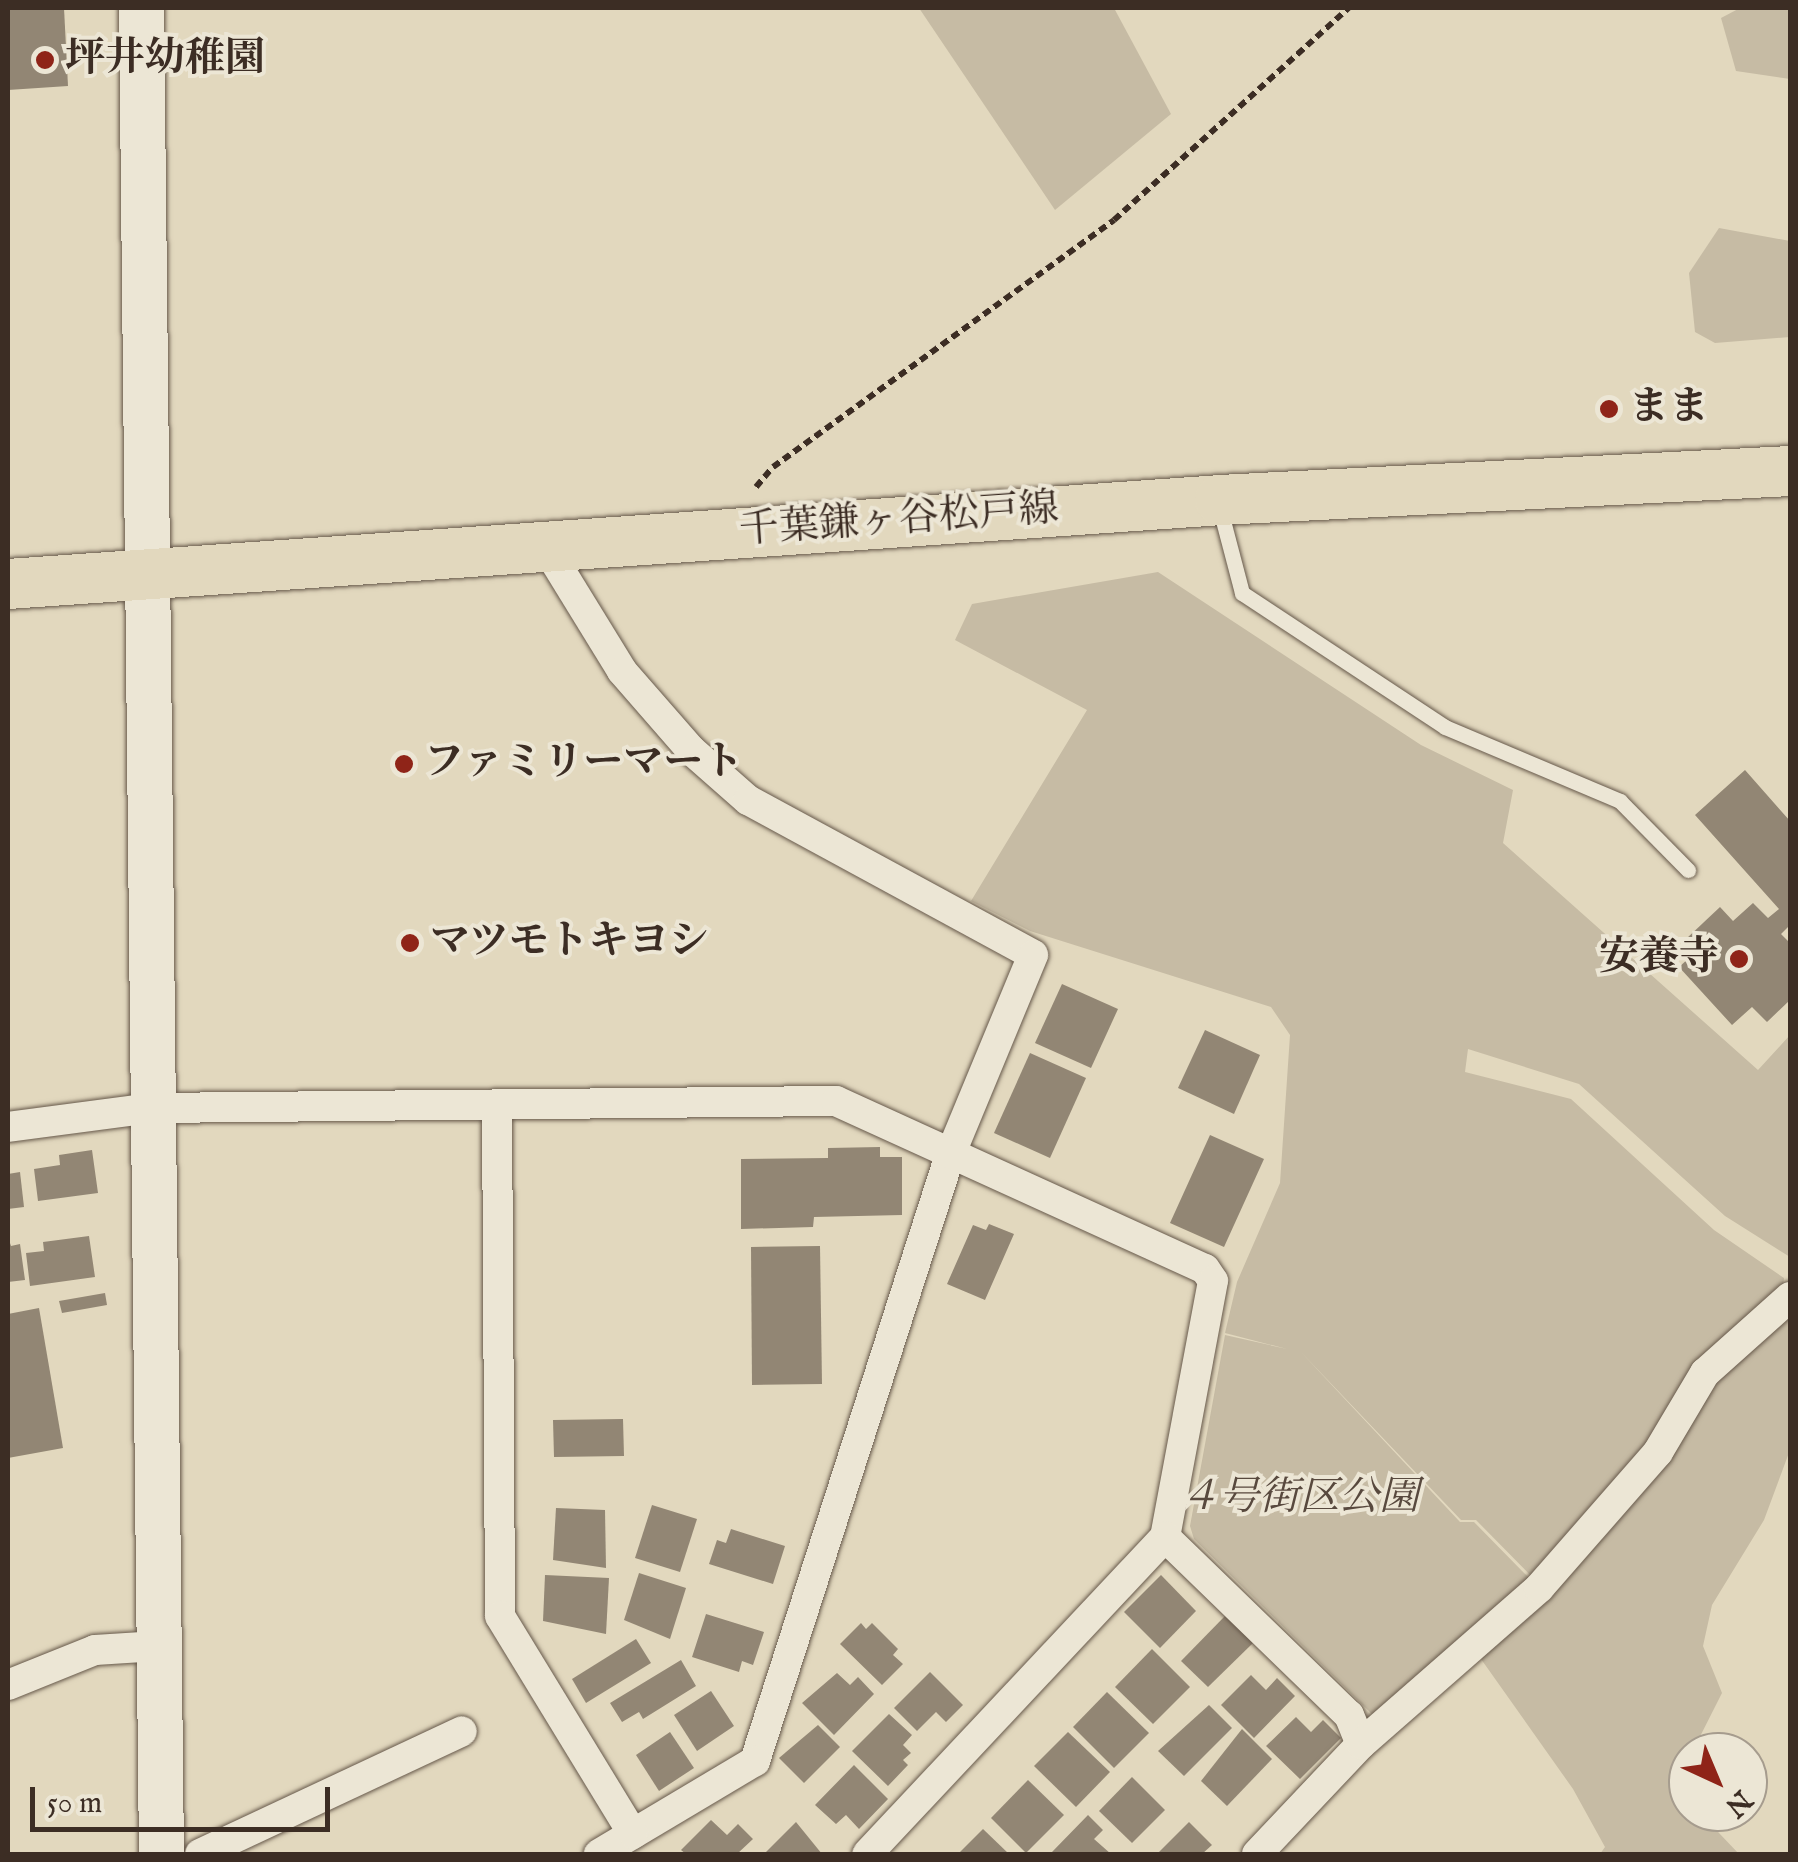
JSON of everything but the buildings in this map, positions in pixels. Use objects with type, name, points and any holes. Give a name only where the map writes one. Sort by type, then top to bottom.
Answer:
[{"type":"main road","name":"千葉鎌ヶ谷松戸線","points":[[8,584],[1220,500],[1790,471]]},
{"type":"street","points":[[141,8],[161,1854]]},
{"type":"street","points":[[544,544],[622,671],[692,750],[748,800],[1034,955],[950,1155],[756,1761],[599,1854]]},
{"type":"street","points":[[8,1127],[153,1108],[836,1101],[1205,1269],[1213,1281],[1165,1538],[867,1854]]},
{"type":"street","points":[[497,1104],[500,1616],[633,1834]]},
{"type":"street","points":[[1258,1854],[1361,1744],[1539,1588],[1658,1452],[1705,1373],[1790,1297]]},
{"type":"street","points":[[1165,1538],[1349,1715],[1361,1744]]},
{"type":"street","points":[[8,1685],[95,1650],[158,1646]]},
{"type":"street","points":[[200,1854],[462,1732]]},
{"type":"lane","points":[[1220,500],[1219,523],[1242,593],[1444,727],[1620,801],[1688,870]]},
{"type":"path","points":[[723,532],[773,467],[1114,220],[1349,8]]},
{"type":"green space","points":[[919,8],[1114,8],[1171,114],[1055,210]]},
{"type":"green space","points":[[1740,8],[1790,8],[1790,79],[1736,71],[1721,18]]},
{"type":"green space","points":[[1719,228],[1790,241],[1790,337],[1715,343],[1695,332],[1689,273]]},
{"type":"green space","name":"４号街区公園","points":[[1158,572],[1421,745],[1513,790],[1503,843],[1758,1070],[1790,1035],[1790,1257],[1725,1216],[1579,1084],[1468,1049],[1465,1072],[1571,1099],[1714,1230],[1784,1278],[1783,1286],[1653,1453],[1534,1579],[1476,1520],[1461,1520],[1300,1351],[1460,1522],[1474,1522],[1532,1581],[1379,1721],[1194,1539],[1190,1526],[1225,1335],[1287,1349],[1225,1333],[1237,1282],[1280,1183],[1290,1035],[1271,1007],[1030,931],[971,901],[1087,710],[955,640],[972,604]]},
{"type":"green space","points":[[1790,1307],[1790,1450],[1764,1520],[1712,1605],[1703,1646],[1722,1693],[1702,1732],[1668,1732],[1668,1832],[1718,1832],[1739,1854],[1600,1854],[1605,1847],[1573,1789],[1481,1659],[1665,1460],[1713,1380]]},
{"type":"place","name":"坪井幼稚園","points":[[45,60]]},
{"type":"place","name":"まま","points":[[1609,409]]},
{"type":"place","name":"ファミリーマート","points":[[404,764]]},
{"type":"place","name":"マツモトキヨシ","points":[[410,943]]},
{"type":"place","name":"安養寺","points":[[1739,959]]}]
